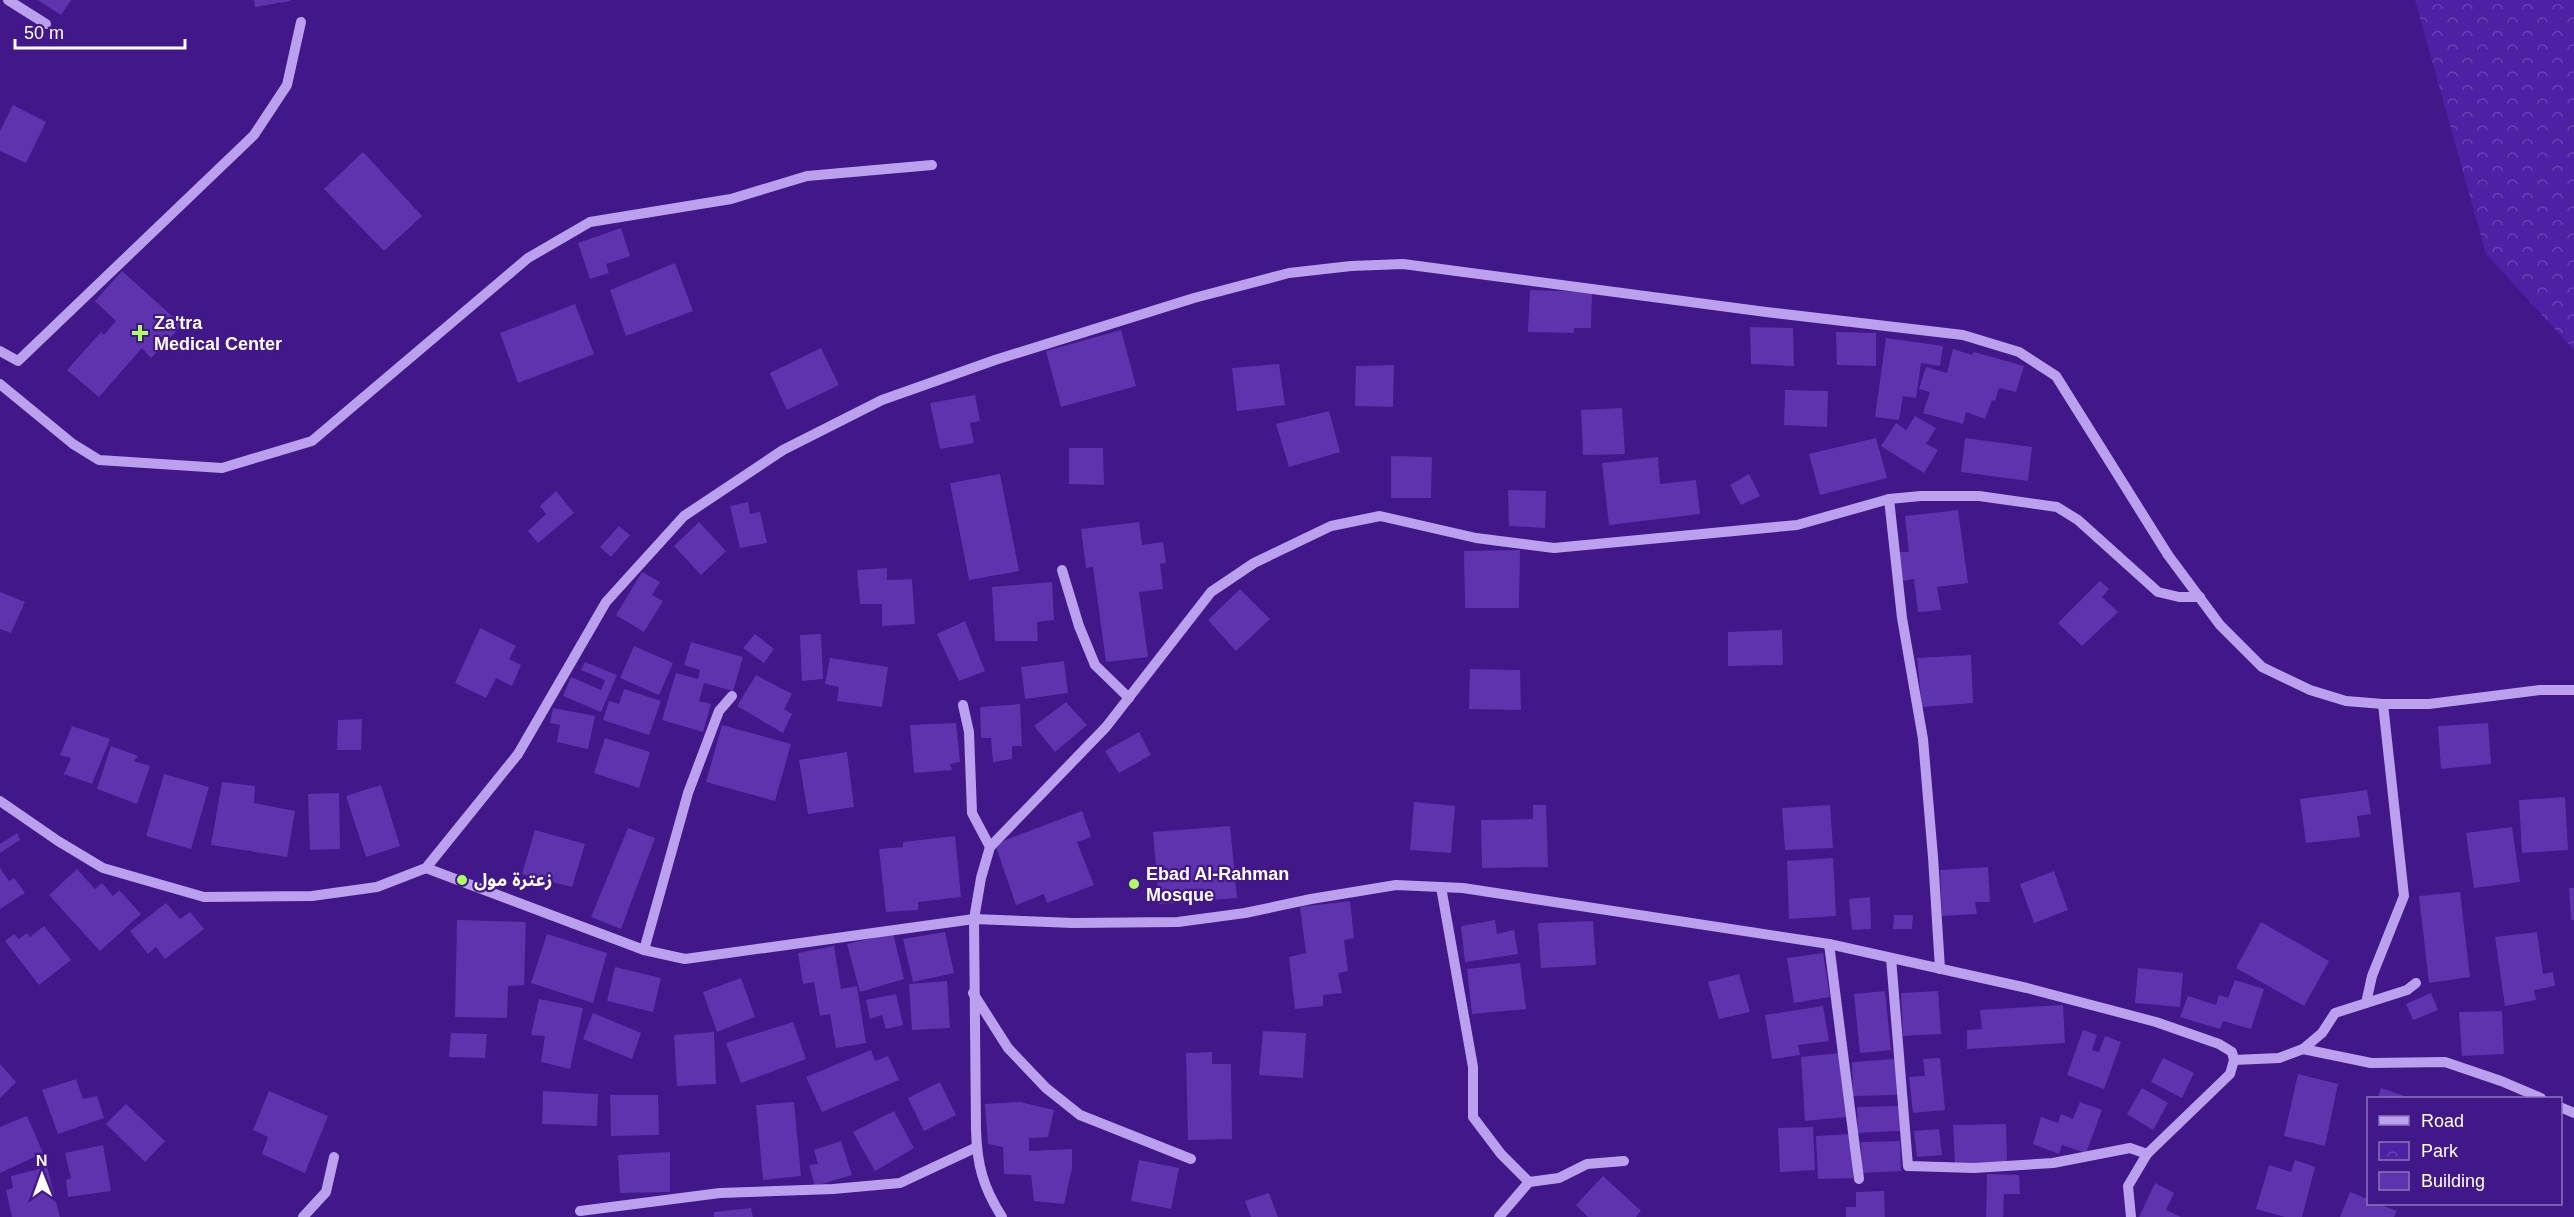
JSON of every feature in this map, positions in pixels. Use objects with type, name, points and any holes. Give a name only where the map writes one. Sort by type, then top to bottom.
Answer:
[{"type":"street","points":[[8,0],[46,24]]},
{"type":"street","points":[[0,351],[18,361],[254,135],[287,85],[301,22]]},
{"type":"street","points":[[0,384],[74,444],[99,460],[222,468],[312,441],[528,258],[590,222],[730,199],[807,176],[932,165]]},
{"type":"street","points":[[0,801],[58,841],[103,868],[204,897],[312,896],[377,887],[426,868],[518,754],[606,602],[684,516],[783,450],[882,400],[1017,353],[1194,298],[1288,273],[1351,266],[1403,264],[1766,312],[1963,335],[2019,352],[2056,376],[2168,555],[2220,625],[2262,667],[2319,693],[2346,701],[2383,704],[2429,704],[2540,690],[2574,690]]},
{"type":"street","points":[[1002,1217],[992,1202],[978,1164],[976,1148],[974,919],[981,878],[990,847],[1106,727],[1211,592],[1254,563],[1331,526],[1380,516],[1476,538],[1554,548],[1797,525],[1889,499],[1921,496],[1979,496],[2057,507],[2078,520],[2158,592],[2179,597],[2200,597]]},
{"type":"street","points":[[1889,499],[1902,618],[1923,739],[1940,969]]},
{"type":"street","points":[[1062,570],[1079,626],[1095,665],[1129,698]]},
{"type":"street","points":[[644,950],[688,793],[719,711],[732,696]]},
{"type":"street","points":[[2366,1003],[2372,976],[2404,896],[2383,704]]},
{"type":"street","points":[[963,705],[969,732],[972,813],[990,847]]},
{"type":"street","points":[[426,868],[644,950],[685,959],[974,919],[1073,923],[1178,922],[1245,913],[1311,898],[1396,885],[1463,888],[1829,944],[2156,1022],[2219,1044],[2232,1052],[2234,1060],[2229,1074],[2148,1154],[2128,1186],[2131,1217]]},
{"type":"street","points":[[1441,887],[1473,1067],[1473,1118],[1501,1154],[1529,1182]]},
{"type":"street","points":[[1829,944],[1859,1179]]},
{"type":"street","points":[[1891,958],[1908,1166],[1974,1168],[2053,1163],[2130,1148],[2148,1154]]},
{"type":"street","points":[[2234,1060],[2279,1058],[2303,1048],[2322,1033],[2335,1013],[2407,990],[2416,983]]},
{"type":"street","points":[[973,993],[1008,1048],[1046,1088],[1080,1115],[1191,1160]]},
{"type":"street","points":[[2303,1048],[2372,1063],[2445,1062],[2501,1081],[2539,1097]]},
{"type":"street","points":[[580,1211],[720,1193],[833,1189],[900,1183],[976,1148]]},
{"type":"street","points":[[303,1217],[326,1192],[334,1157]]},
{"type":"street","points":[[1499,1217],[1529,1182],[1559,1178],[1587,1164],[1624,1161]]},
{"type":"green space","points":[[2415,0],[2574,0],[2574,350],[2486,254]]},
{"type":"building","points":[[38,0],[71,0],[61,15]]},
{"type":"building","points":[[254,0],[290,0],[290,1],[255,7]]},
{"type":"building","points":[[13,105],[46,122],[26,163],[0,151],[0,131]]},
{"type":"building","points":[[363,152],[422,216],[384,251],[324,189]]},
{"type":"building","points":[[621,228],[630,256],[606,264],[609,273],[590,279],[578,243]]},
{"type":"building","points":[[675,263],[693,311],[626,336],[610,290]]},
{"type":"building","name":"Za'tra Medical Center","points":[[122,271],[182,325],[151,358],[142,348],[99,397],[67,370],[101,332],[104,335],[116,321],[95,301]]},
{"type":"building","points":[[1530,290],[1592,292],[1591,328],[1574,328],[1574,333],[1528,332]]},
{"type":"building","points":[[575,304],[594,354],[518,383],[500,333]]},
{"type":"building","points":[[1750,327],[1793,328],[1794,366],[1751,364]]},
{"type":"building","points":[[1121,330],[1136,386],[1061,407],[1046,351]]},
{"type":"building","points":[[1836,332],[1876,333],[1876,366],[1837,365]]},
{"type":"building","points":[[1886,338],[1943,346],[1940,366],[1921,363],[1916,398],[1903,396],[1899,420],[1875,417]]},
{"type":"building","points":[[821,348],[839,385],[787,410],[770,373]]},
{"type":"building","points":[[1953,349],[1972,355],[1974,352],[2024,366],[2016,392],[1999,388],[1985,419],[1966,412],[1963,424],[1923,413],[1930,392],[1919,389],[1926,367],[1947,373]]},
{"type":"building","points":[[1279,364],[1285,405],[1237,411],[1232,368]]},
{"type":"building","points":[[1394,365],[1393,407],[1355,406],[1356,366]]},
{"type":"building","points":[[1785,390],[1828,391],[1827,427],[1784,425]]},
{"type":"building","points":[[975,395],[980,421],[970,423],[974,443],[940,449],[930,403]]},
{"type":"building","points":[[1622,408],[1625,454],[1583,455],[1581,410]]},
{"type":"building","points":[[1329,411],[1340,452],[1289,467],[1276,424]]},
{"type":"building","points":[[1915,416],[1936,428],[1926,444],[1938,450],[1924,473],[1881,446],[1896,423],[1906,430]]},
{"type":"building","points":[[1876,438],[1887,478],[1820,495],[1809,454]]},
{"type":"building","points":[[1965,438],[2032,447],[2028,481],[1961,472]]},
{"type":"building","points":[[1069,448],[1103,448],[1104,485],[1069,484]]},
{"type":"building","points":[[1391,456],[1432,457],[1431,498],[1391,498]]},
{"type":"building","points":[[1658,457],[1660,484],[1696,480],[1700,514],[1609,525],[1602,463]]},
{"type":"building","points":[[1000,474],[1019,571],[969,580],[950,483]]},
{"type":"building","points":[[1749,474],[1760,496],[1741,505],[1730,485]]},
{"type":"building","points":[[1508,490],[1546,491],[1545,528],[1509,526]]},
{"type":"building","points":[[556,491],[574,513],[538,543],[528,531],[546,514],[540,506]]},
{"type":"building","points":[[748,502],[750,514],[760,512],[767,543],[740,548],[730,506]]},
{"type":"building","points":[[1958,510],[1968,583],[1937,587],[1941,610],[1918,612],[1914,579],[1902,581],[1898,552],[1909,552],[1905,516]]},
{"type":"building","points":[[699,522],[726,551],[701,575],[674,546]]},
{"type":"building","points":[[1139,522],[1142,545],[1163,542],[1166,563],[1160,564],[1163,589],[1139,592],[1148,657],[1106,662],[1093,567],[1086,568],[1081,529]]},
{"type":"building","points":[[619,526],[630,535],[611,557],[600,547]]},
{"type":"building","points":[[1520,550],[1519,608],[1465,608],[1464,551]]},
{"type":"building","points":[[887,568],[887,580],[912,579],[915,624],[882,626],[882,604],[860,604],[857,570]]},
{"type":"building","points":[[642,572],[660,582],[652,595],[663,601],[644,632],[616,615]]},
{"type":"building","points":[[2100,581],[2109,589],[2102,597],[2118,612],[2082,646],[2058,623]]},
{"type":"building","points":[[1052,582],[1054,620],[1037,622],[1038,641],[995,641],[992,587]]},
{"type":"building","points":[[1240,589],[1270,619],[1236,651],[1208,620]]},
{"type":"building","points":[[0,592],[25,602],[11,633],[0,629]]},
{"type":"building","points":[[965,621],[985,671],[959,681],[937,634]]},
{"type":"building","points":[[480,628],[516,646],[509,659],[521,665],[512,686],[496,678],[486,698],[455,683]]},
{"type":"building","points":[[1782,630],[1783,665],[1728,666],[1728,632]]},
{"type":"building","points":[[755,634],[774,649],[764,663],[743,648]]},
{"type":"building","points":[[821,634],[823,679],[802,681],[800,635]]},
{"type":"building","points":[[691,642],[743,657],[733,691],[704,683],[699,701],[711,704],[703,732],[662,720],[676,673],[698,679],[700,670],[684,665]]},
{"type":"building","points":[[634,646],[673,663],[659,695],[620,678]]},
{"type":"building","points":[[1971,655],[1973,703],[1922,707],[1917,658]]},
{"type":"building","points":[[830,658],[888,667],[882,707],[837,701],[839,687],[825,684]]},
{"type":"building","points":[[1064,661],[1068,693],[1025,699],[1021,667]]},
{"type":"building","points":[[585,662],[617,675],[601,712],[563,696],[571,677],[601,690],[605,680],[581,670]]},
{"type":"building","points":[[1470,669],[1520,670],[1521,710],[1469,709]]},
{"type":"building","points":[[756,675],[792,694],[784,709],[792,714],[783,733],[737,706]]},
{"type":"building","points":[[624,689],[661,701],[649,735],[603,720],[609,701],[619,704]]},
{"type":"building","points":[[1066,702],[1087,725],[1055,752],[1034,726]]},
{"type":"building","points":[[1020,704],[1022,746],[1012,746],[1012,759],[993,762],[991,738],[981,738],[980,707]]},
{"type":"building","points":[[553,708],[595,716],[588,749],[557,742],[560,725],[550,723]]},
{"type":"building","points":[[362,719],[361,750],[337,750],[338,720]]},
{"type":"building","points":[[956,723],[960,762],[950,764],[952,770],[914,773],[910,725]]},
{"type":"building","points":[[2488,723],[2491,764],[2441,769],[2438,726]]},
{"type":"building","points":[[722,725],[791,744],[775,801],[706,782]]},
{"type":"building","points":[[72,726],[110,739],[92,784],[64,774],[71,758],[60,755]]},
{"type":"building","points":[[1139,732],[1151,755],[1119,773],[1105,751]]},
{"type":"building","points":[[605,738],[650,752],[639,788],[594,773]]},
{"type":"building","points":[[111,746],[138,756],[134,761],[150,766],[137,804],[97,789]]},
{"type":"building","points":[[847,752],[854,807],[808,814],[799,760]]},
{"type":"building","points":[[164,774],[209,787],[191,849],[146,836]]},
{"type":"building","points":[[222,782],[255,786],[254,803],[295,811],[287,857],[211,845]]},
{"type":"building","points":[[381,785],[400,846],[366,857],[346,796]]},
{"type":"building","points":[[2367,790],[2371,814],[2357,816],[2360,837],[2306,843],[2300,799]]},
{"type":"building","points":[[339,793],[340,849],[310,850],[308,794]]},
{"type":"building","points":[[2565,797],[2568,850],[2522,853],[2519,800]]},
{"type":"building","points":[[1414,802],[1455,806],[1451,853],[1410,850]]},
{"type":"building","points":[[1533,805],[1546,805],[1548,867],[1482,868],[1481,820],[1533,819]]},
{"type":"building","points":[[1830,805],[1833,848],[1785,850],[1782,808]]},
{"type":"building","points":[[1082,811],[1091,837],[1077,842],[1094,885],[1047,903],[1044,894],[1016,905],[995,844]]},
{"type":"building","points":[[1230,826],[1237,898],[1159,904],[1153,832]]},
{"type":"building","points":[[2512,827],[2520,882],[2474,888],[2466,833]]},
{"type":"building","points":[[628,828],[655,838],[621,929],[591,917]]},
{"type":"building","points":[[535,830],[585,844],[572,887],[522,874]]},
{"type":"building","points":[[17,833],[20,840],[0,853],[0,844]]},
{"type":"building","points":[[955,836],[961,897],[918,902],[918,910],[886,912],[879,849],[903,847],[903,842]]},
{"type":"building","points":[[1833,858],[1836,916],[1789,919],[1787,861]]},
{"type":"building","points":[[1988,867],[1990,902],[1975,902],[1977,914],[1942,916],[1940,870]]},
{"type":"building","points":[[0,868],[9,881],[14,878],[25,893],[0,909]]},
{"type":"building","points":[[77,869],[95,889],[102,883],[113,896],[119,890],[141,914],[100,951],[49,895]]},
{"type":"building","points":[[2054,871],[2068,910],[2034,923],[2020,884]]},
{"type":"building","points":[[2569,888],[2574,888],[2574,920],[2571,920]]},
{"type":"building","points":[[2460,892],[2470,977],[2429,983],[2419,896]]},
{"type":"building","points":[[1870,897],[1871,929],[1852,930],[1849,899]]},
{"type":"building","points":[[1350,901],[1354,938],[1344,940],[1348,971],[1338,973],[1342,993],[1323,995],[1323,1006],[1295,1009],[1289,957],[1306,953],[1300,907]]},
{"type":"building","points":[[166,903],[180,919],[190,912],[204,929],[165,959],[156,947],[148,954],[130,931]]},
{"type":"building","points":[[1894,915],[1913,915],[1912,929],[1893,929]]},
{"type":"building","points":[[457,920],[526,922],[524,985],[508,986],[507,1018],[455,1017]]},
{"type":"building","points":[[1495,920],[1497,934],[1514,930],[1518,954],[1465,962],[1461,926]]},
{"type":"building","points":[[1593,921],[1596,965],[1541,968],[1538,923]]},
{"type":"building","points":[[2261,922],[2329,961],[2304,1006],[2236,968]]},
{"type":"building","points":[[44,926],[71,960],[39,985],[5,941],[14,934],[19,939],[27,933],[30,937]]},
{"type":"building","points":[[945,932],[954,973],[913,982],[903,939]]},
{"type":"building","points":[[2537,932],[2543,974],[2553,972],[2555,986],[2534,990],[2536,1000],[2505,1006],[2495,937]]},
{"type":"building","points":[[893,933],[904,979],[860,992],[847,944]]},
{"type":"building","points":[[547,934],[607,953],[593,1003],[531,983]]},
{"type":"building","points":[[834,946],[841,989],[857,986],[866,1043],[836,1048],[830,1014],[820,1016],[814,982],[803,984],[798,953]]},
{"type":"building","points":[[1823,953],[1830,997],[1794,1003],[1787,958]]},
{"type":"building","points":[[1520,963],[1526,1009],[1472,1014],[1467,969]]},
{"type":"building","points":[[615,967],[661,978],[653,1012],[607,1001]]},
{"type":"building","points":[[2138,968],[2183,973],[2180,1007],[2135,1003]]},
{"type":"building","points":[[1739,974],[1750,1012],[1719,1019],[1708,982]]},
{"type":"building","points":[[741,978],[755,1017],[717,1032],[703,992]]},
{"type":"building","points":[[2235,980],[2264,989],[2251,1029],[2223,1021],[2220,1029],[2180,1017],[2188,996],[2216,1005],[2219,995],[2228,998]]},
{"type":"building","points":[[947,981],[950,1028],[912,1030],[909,984]]},
{"type":"building","points":[[1885,991],[1891,1050],[1860,1053],[1854,994]]},
{"type":"building","points":[[1938,991],[1941,1034],[1903,1036],[1901,993]]},
{"type":"building","points":[[2431,993],[2438,1010],[2413,1020],[2406,1004]]},
{"type":"building","points":[[896,994],[903,1025],[886,1029],[882,1015],[870,1019],[866,1000]]},
{"type":"building","points":[[539,999],[583,1008],[570,1069],[541,1062],[545,1036],[531,1035]]},
{"type":"building","points":[[2063,1005],[2065,1043],[1967,1049],[1967,1030],[1982,1029],[1980,1010]]},
{"type":"building","points":[[1823,1006],[1829,1041],[1798,1045],[1800,1055],[1772,1059],[1765,1015]]},
{"type":"building","points":[[2502,1011],[2504,1054],[2462,1056],[2459,1012]]},
{"type":"building","points":[[593,1013],[641,1033],[632,1059],[583,1039]]},
{"type":"building","points":[[793,1022],[806,1059],[741,1083],[726,1043]]},
{"type":"building","points":[[2083,1030],[2097,1035],[2092,1050],[2099,1052],[2105,1036],[2121,1042],[2104,1089],[2067,1075]]},
{"type":"building","points":[[1263,1031],[1306,1033],[1303,1078],[1259,1075]]},
{"type":"building","points":[[714,1032],[716,1084],[677,1086],[674,1035]]},
{"type":"building","points":[[451,1033],[487,1034],[485,1058],[449,1057]]},
{"type":"building","points":[[871,1050],[875,1061],[888,1056],[899,1080],[822,1112],[806,1077]]},
{"type":"building","points":[[1212,1052],[1212,1064],[1231,1064],[1232,1139],[1188,1140],[1186,1053]]},
{"type":"building","points":[[1840,1053],[1846,1117],[1805,1121],[1801,1057]]},
{"type":"building","points":[[1940,1058],[1945,1110],[1913,1113],[1909,1077],[1925,1076],[1923,1059]]},
{"type":"building","points":[[2163,1058],[2194,1073],[2182,1098],[2151,1082]]},
{"type":"building","points":[[1895,1059],[1897,1095],[1853,1096],[1852,1062]]},
{"type":"building","points":[[0,1064],[16,1082],[0,1098]]},
{"type":"building","points":[[2298,1074],[2338,1084],[2325,1146],[2284,1136]]},
{"type":"building","points":[[76,1079],[83,1099],[97,1096],[104,1118],[58,1134],[42,1090]]},
{"type":"building","points":[[940,1082],[956,1115],[924,1131],[908,1098]]},
{"type":"building","points":[[2142,1088],[2168,1103],[2153,1130],[2127,1114]]},
{"type":"building","points":[[2381,1088],[2407,1097],[2378,1097]]},
{"type":"building","points":[[269,1091],[328,1116],[305,1173],[262,1154],[268,1137],[253,1130]]},
{"type":"building","points":[[543,1091],[598,1094],[597,1126],[542,1124]]},
{"type":"building","points":[[610,1095],[658,1095],[659,1135],[611,1136]]},
{"type":"building","points":[[794,1102],[801,1176],[763,1180],[756,1105]]},
{"type":"building","points":[[1020,1102],[1054,1110],[1048,1137],[1029,1138],[1029,1151],[1072,1149],[1072,1168],[1064,1204],[1034,1201],[1031,1175],[1004,1174],[1003,1147],[988,1144],[985,1104]]},
{"type":"building","points":[[2080,1102],[2102,1110],[2086,1153],[2062,1145],[2059,1154],[2033,1144],[2041,1117],[2058,1123],[2061,1114],[2073,1119]]},
{"type":"building","points":[[126,1104],[165,1141],[145,1162],[106,1124]]},
{"type":"building","points":[[1899,1106],[1900,1131],[1858,1133],[1857,1107]]},
{"type":"building","points":[[894,1111],[914,1148],[875,1171],[853,1132]]},
{"type":"building","points":[[27,1116],[43,1153],[0,1173],[0,1127]]},
{"type":"building","points":[[2006,1124],[2007,1163],[1955,1164],[1953,1125]]},
{"type":"building","points":[[1813,1127],[1815,1170],[1780,1172],[1778,1128]]},
{"type":"building","points":[[1939,1129],[1942,1155],[1917,1157],[1914,1131]]},
{"type":"building","points":[[1851,1134],[1853,1178],[1818,1179],[1816,1136]]},
{"type":"building","points":[[841,1141],[852,1175],[815,1186],[809,1165],[818,1164],[814,1150]]},
{"type":"building","points":[[1900,1141],[1901,1171],[1862,1173],[1861,1142]]},
{"type":"building","points":[[103,1145],[111,1191],[68,1197],[66,1180],[71,1178],[65,1153]]},
{"type":"building","points":[[670,1152],[670,1192],[620,1193],[618,1155]]},
{"type":"building","points":[[1139,1160],[1179,1168],[1171,1209],[1131,1201]]},
{"type":"building","points":[[2295,1160],[2315,1167],[2302,1217],[2285,1217],[2256,1209],[2269,1165],[2291,1172]]},
{"type":"building","points":[[47,1167],[60,1217],[12,1217],[6,1190],[13,1188],[11,1176]]},
{"type":"building","points":[[1987,1174],[2019,1175],[2020,1194],[2004,1194],[2003,1217],[1986,1217]]},
{"type":"building","points":[[1603,1176],[1641,1211],[1636,1217],[1588,1217],[1576,1205]]},
{"type":"building","points":[[2155,1183],[2174,1193],[2166,1210],[2181,1217],[2139,1217]]},
{"type":"building","points":[[1884,1191],[1885,1217],[1846,1217],[1846,1207],[1856,1207],[1856,1192]]},
{"type":"building","points":[[2350,1192],[2367,1199],[2367,1205],[2381,1205],[2397,1211],[2394,1217],[2340,1217]]},
{"type":"building","points":[[1269,1193],[1278,1217],[1251,1217],[1245,1201]]},
{"type":"building","points":[[751,1208],[753,1217],[714,1217],[714,1212]]},
{"type":"place","name":"Za'tra Medical Center","points":[[140,333]]},
{"type":"place","name":"زعترة مول","points":[[462,880]]},
{"type":"place","name":"Ebad Al-Rahman Mosque","points":[[1134,884]]}]
